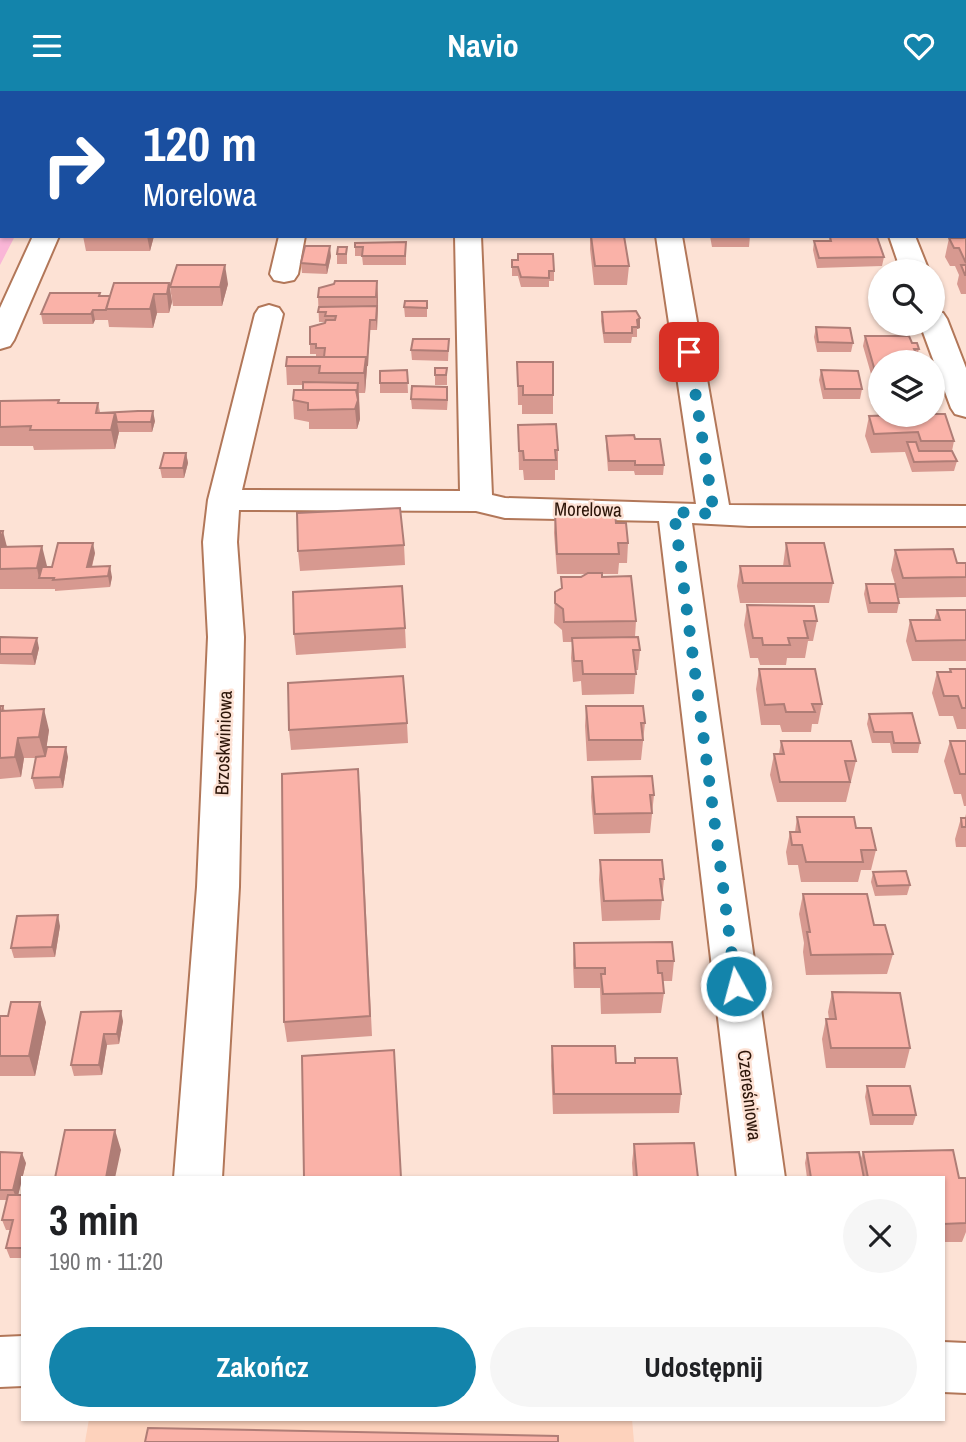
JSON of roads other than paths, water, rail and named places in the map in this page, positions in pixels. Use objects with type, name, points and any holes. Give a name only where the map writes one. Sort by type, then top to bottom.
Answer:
[{"type":"street","points":[[0,340],[45,238]]},
{"type":"street","points":[[284,274],[292,238]]},
{"type":"street","points":[[468,238],[476,501]]},
{"type":"street","points":[[669,238],[714,514]]},
{"type":"street","points":[[903,238],[911,259]]},
{"type":"street","name":"Brzoskwiniowa","points":[[198,1176],[218,887],[226,637],[220,542],[224,500],[269,314]]},
{"type":"street","points":[[939,336],[966,408]]},
{"type":"street","name":"Morelowa","points":[[224,500],[476,501],[505,508],[714,514],[966,516]]},
{"type":"street","name":"Czereśniowa","points":[[674,512],[761,1176]]},
{"type":"street","points":[[0,1362],[21,1361]]},
{"type":"street","points":[[945,1367],[966,1368]]}]
